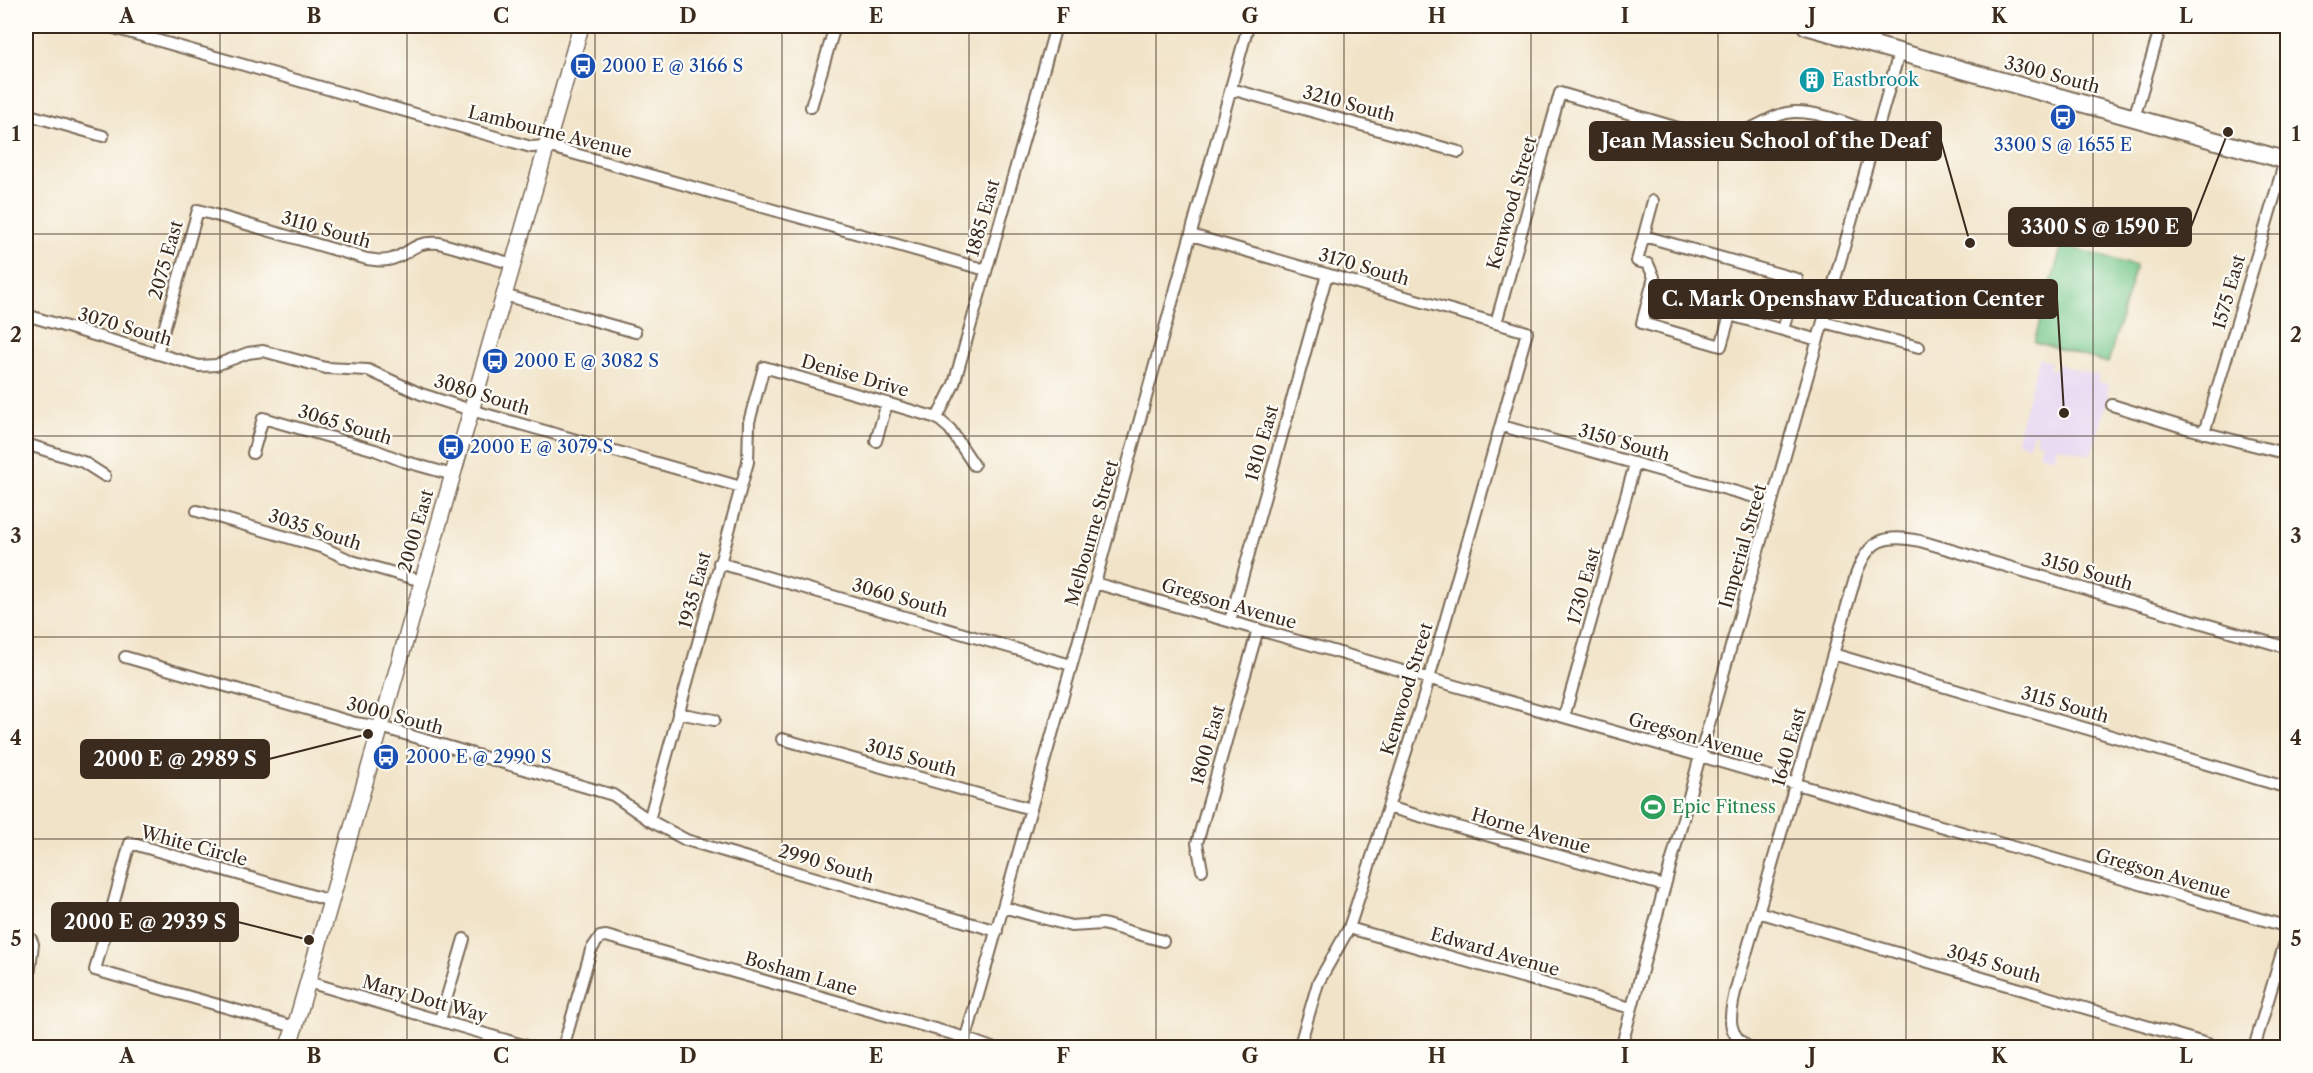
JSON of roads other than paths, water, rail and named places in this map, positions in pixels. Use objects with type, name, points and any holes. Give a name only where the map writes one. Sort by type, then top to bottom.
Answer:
[{"type":"main road","name":"3300 South","points":[[1806,26],[2286,161]]},
{"type":"street","name":"Lambourne Avenue","points":[[107,26],[531,147],[547,146],[986,270]]},
{"type":"street","name":"2000 East","points":[[287,1047],[295,1028],[581,26]]},
{"type":"street","points":[[811,107],[835,26]]},
{"type":"street","name":"1885 East","points":[[937,418],[954,384],[1056,26]]},
{"type":"street","name":"Melbourne Street","points":[[964,1044],[1095,583],[1248,26]]},
{"type":"street","points":[[2134,118],[2158,36]]},
{"type":"street","name":"Imperial Street","points":[[1621,1047],[1899,54]]},
{"type":"street","name":"3210 South","points":[[1231,89],[1459,152]]},
{"type":"street","name":"Kenwood Street","points":[[1496,322],[1560,93],[1695,134],[1726,136],[1741,133],[1779,115],[1795,112],[1815,115],[1876,133]]},
{"type":"street","points":[[26,114],[103,136]]},
{"type":"street","name":"1575 East","points":[[2204,433],[2286,161]]},
{"type":"street","points":[[1653,201],[1637,261],[1648,264],[1654,277],[1642,324],[1721,346],[1730,315],[1818,340]]},
{"type":"street","name":"3110 South","points":[[198,210],[374,260],[392,259],[418,244],[429,242],[513,264]]},
{"type":"street","name":"2075 East","points":[[157,354],[198,210]]},
{"type":"street","name":"3170 South","points":[[1191,235],[1527,332]]},
{"type":"street","points":[[1644,236],[1797,279],[1783,330]]},
{"type":"street","name":"1810 East","points":[[1230,621],[1327,274]]},
{"type":"street","points":[[504,295],[635,332]]},
{"type":"street","name":"3070 South","points":[[26,315],[199,366],[216,365]]},
{"type":"street","points":[[1823,322],[1919,347]]},
{"type":"street","name":"Kenwood Street","points":[[1299,1047],[1318,983],[1349,928],[1388,807],[1429,678],[1527,332]]},
{"type":"street","name":"3080 South","points":[[216,365],[248,353],[263,351],[326,368],[368,370],[406,388],[471,410],[741,487]]},
{"type":"street","name":"Denise Drive","points":[[764,367],[937,418]]},
{"type":"street","name":"1935 East","points":[[649,820],[748,462],[749,422],[764,367]]},
{"type":"street","points":[[876,441],[886,403]]},
{"type":"street","points":[[2112,405],[2204,433],[2288,454]]},
{"type":"street","name":"3065 South","points":[[253,453],[263,418],[453,475]]},
{"type":"street","points":[[937,418],[950,429],[974,465]]},
{"type":"street","name":"3150 South","points":[[1502,426],[1772,502]]},
{"type":"street","points":[[26,444],[83,462],[105,476]]},
{"type":"street","name":"1730 East","points":[[1564,717],[1635,464]]},
{"type":"street","name":"3035 South","points":[[197,511],[324,548],[352,561],[422,581]]},
{"type":"street","name":"3150 South","points":[[1876,542],[1894,538],[1920,541],[2288,648]]},
{"type":"street","name":"1640 East","points":[[1750,1047],[1735,1036],[1731,1021],[1733,1002],[1858,568],[1865,554],[1876,542]]},
{"type":"street","name":"3060 South","points":[[719,564],[1071,665]]},
{"type":"street","name":"Gregson Avenue","points":[[1095,583],[2288,927]]},
{"type":"street","name":"1800 East","points":[[1202,870],[1197,843],[1258,629]]},
{"type":"street","name":"3115 South","points":[[1833,654],[2288,788]]},
{"type":"street","name":"3000 South","points":[[126,657],[613,795],[649,820]]},
{"type":"street","points":[[678,713],[714,720]]},
{"type":"street","name":"3015 South","points":[[782,739],[1031,808]]},
{"type":"street","name":"Horne Avenue","points":[[1388,807],[1665,886]]},
{"type":"street","name":"2990 South","points":[[649,820],[686,840],[997,931]]},
{"type":"street","name":"White Circle","points":[[295,1028],[94,969],[130,843],[331,901]]},
{"type":"street","points":[[1003,907],[1071,926],[1103,924],[1163,941]]},
{"type":"street","name":"3045 South","points":[[1758,912],[2221,1047]]},
{"type":"street","name":"Edward Avenue","points":[[1349,928],[1631,1008]]},
{"type":"street","points":[[2254,1047],[2288,932]]},
{"type":"street","points":[[26,934],[33,944],[26,996]]},
{"type":"street","name":"Bosham Lane","points":[[563,1047],[591,950],[600,937],[606,936],[956,1035],[964,1044],[992,1047]]},
{"type":"street","points":[[440,1020],[464,939]]},
{"type":"street","name":"Mary Dott Way","points":[[308,982],[533,1047]]},
{"type":"place","name":"2000 E @ 3166 S","points":[[583,66]]},
{"type":"place","name":"Eastbrook","points":[[1812,80]]},
{"type":"place","name":"3300 S @ 1655 E","points":[[2063,117]]},
{"type":"place","name":"3300 S @ 1590 E","points":[[2228,132]]},
{"type":"place","name":"Jean Massieu School of the Deaf","points":[[1970,243]]},
{"type":"place","name":"2000 E @ 3082 S","points":[[495,361]]},
{"type":"place","name":"C. Mark Openshaw Education Center","points":[[2064,413]]},
{"type":"place","name":"2000 E @ 3079 S","points":[[451,447]]},
{"type":"place","name":"2000 E @ 2989 S","points":[[368,734]]},
{"type":"place","name":"2000 E @ 2990 S","points":[[386,757]]},
{"type":"place","name":"Epic Fitness","points":[[1653,807]]},
{"type":"place","name":"2000 E @ 2939 S","points":[[309,940]]}]
